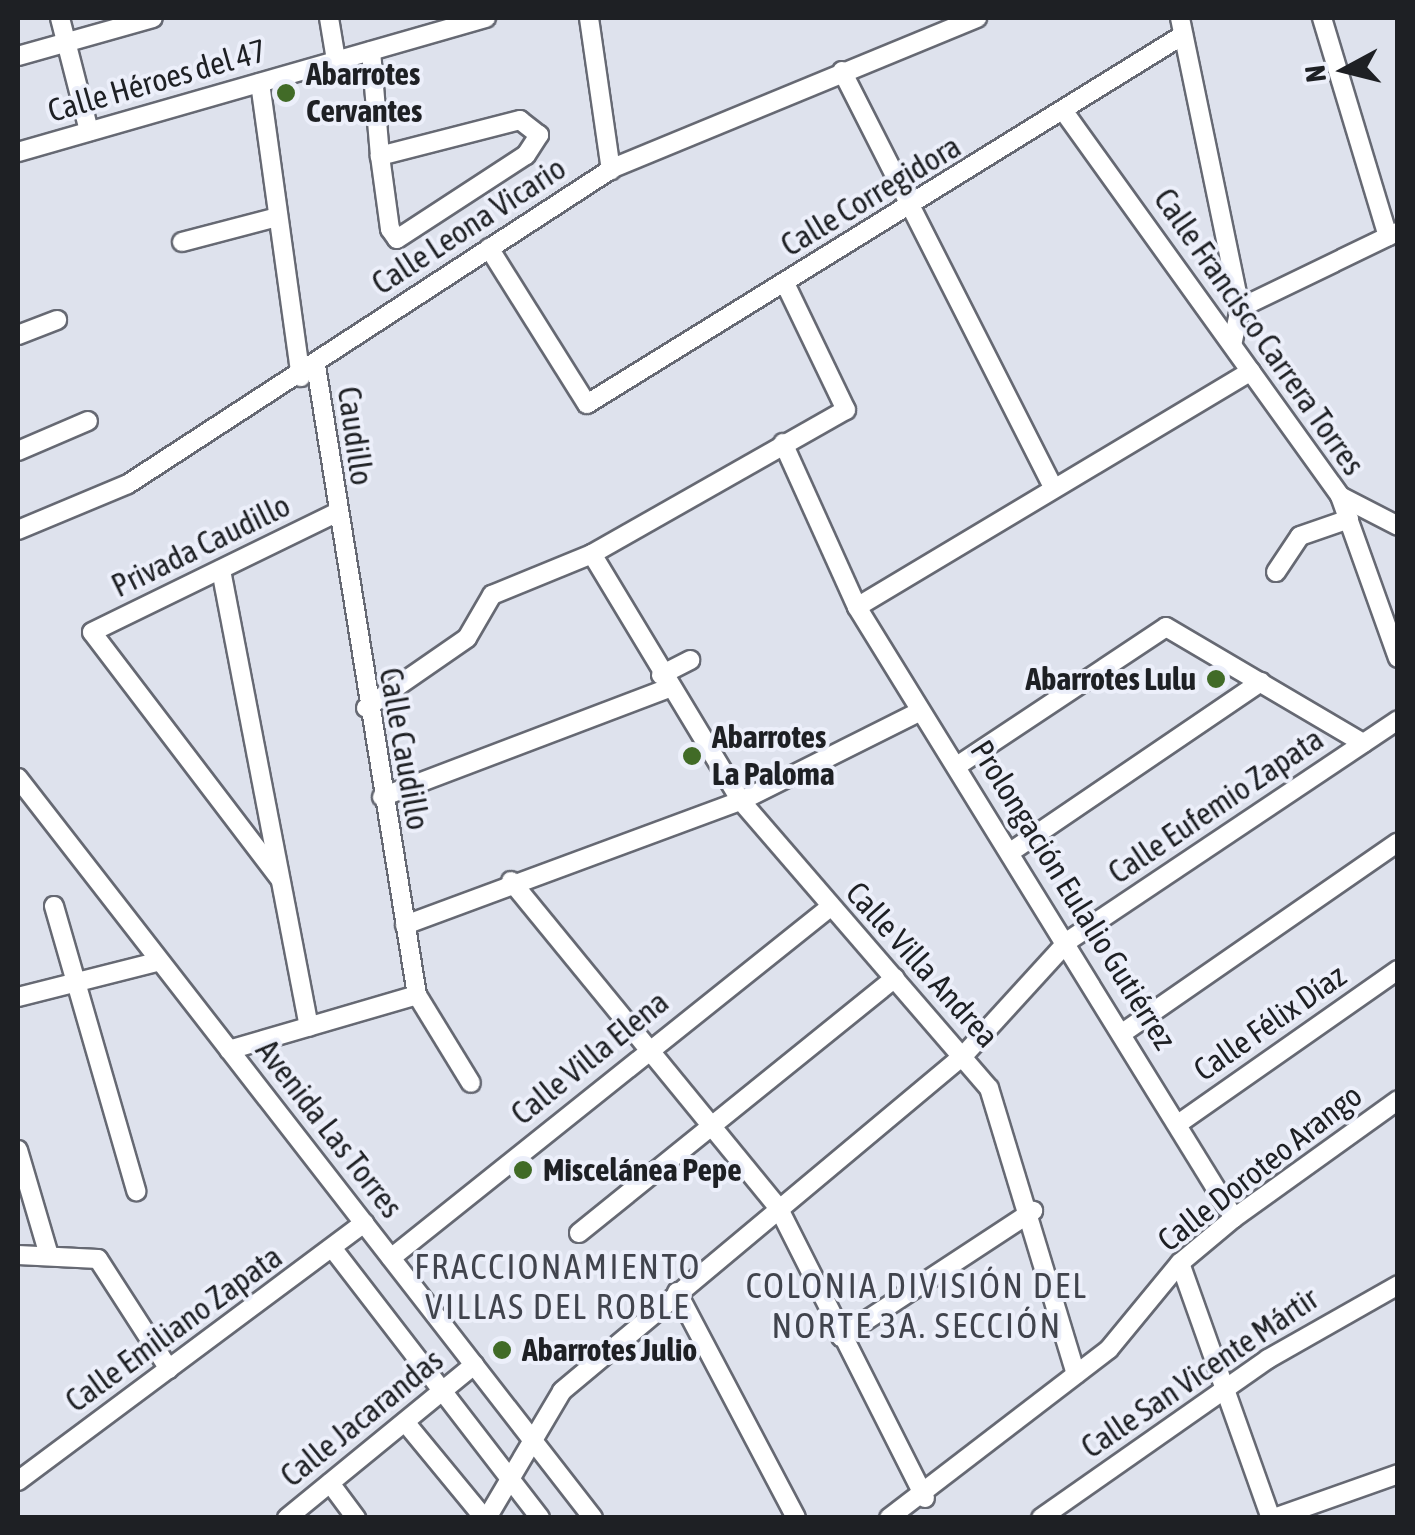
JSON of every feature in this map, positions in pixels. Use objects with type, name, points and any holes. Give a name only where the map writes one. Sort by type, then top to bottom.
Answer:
[{"type":"street","points":[[60,18],[89,131]]},
{"type":"street","points":[[18,56],[153,18]]},
{"type":"street","points":[[329,18],[336,60]]},
{"type":"street","name":"Calle Héroes del 47","points":[[18,152],[486,18]]},
{"type":"street","points":[[589,18],[611,170]]},
{"type":"street","name":"Calle Leona Vicario","points":[[18,530],[128,484],[308,371],[611,170],[976,18]]},
{"type":"street","points":[[1240,308],[1393,234],[1322,18]]},
{"type":"street","points":[[1181,26],[1240,308],[1234,342]]},
{"type":"street","name":"Calle Corregidora","points":[[489,248],[587,404],[1064,112],[1181,26]]},
{"type":"street","points":[[371,51],[380,156],[398,239],[526,155],[539,135],[520,120],[380,156]]},
{"type":"street","points":[[842,71],[914,204],[1053,487]]},
{"type":"street","name":"Caudillo","points":[[260,82],[276,218],[336,514]]},
{"type":"street","name":"Calle Francisco Carrera Torres","points":[[1064,112],[1234,342],[1340,496],[1398,658]]},
{"type":"street","points":[[182,242],[276,218]]},
{"type":"street","points":[[366,708],[468,638],[492,595],[592,554],[846,410],[785,283]]},
{"type":"street","points":[[18,335],[57,320]]},
{"type":"street","points":[[857,607],[1252,371]]},
{"type":"street","points":[[18,451],[88,421]]},
{"type":"street","name":"Prolongación Eulalio Gutiérrez","points":[[783,443],[857,607],[919,712],[960,764],[1234,1218]]},
{"type":"street","points":[[1340,496],[1398,526]]},
{"type":"street","name":"Privada Caudillo","points":[[280,880],[92,632],[336,514]]},
{"type":"street","name":"Calle Caudillo","points":[[336,514],[417,995]]},
{"type":"street","points":[[1276,572],[1300,536],[1349,520]]},
{"type":"street","name":"Calle Villa Andrea","points":[[592,554],[665,682],[741,801],[829,908],[964,1054],[989,1088],[1033,1210],[1076,1374]]},
{"type":"street","points":[[221,570],[308,1027]]},
{"type":"street","points":[[960,764],[1166,627],[1363,743]]},
{"type":"street","points":[[382,797],[665,682],[690,660]]},
{"type":"street","points":[[1012,851],[1260,682]]},
{"type":"street","points":[[404,926],[511,881],[741,801],[919,712]]},
{"type":"street","name":"Calle Eufemio Zapata","points":[[486,1518],[529,1436],[562,1391],[964,1054],[1068,941],[1398,720]]},
{"type":"street","name":"Avenida Las Torres","points":[[18,778],[593,1518]]},
{"type":"street","points":[[1124,1032],[1398,842]]},
{"type":"street","points":[[511,881],[644,1052],[778,1207],[926,1498]]},
{"type":"street","points":[[54,906],[136,1191]]},
{"type":"street","name":"Calle Villa Elena","points":[[390,1258],[829,908]]},
{"type":"street","points":[[18,996],[160,961]]},
{"type":"street","name":"Calle Félix Díaz","points":[[1178,1124],[1398,970]]},
{"type":"street","points":[[579,1233],[895,978]]},
{"type":"street","points":[[229,1050],[417,995],[470,1082]]},
{"type":"street","name":"Calle Doroteo Arango","points":[[889,1518],[926,1498],[1076,1374],[1180,1262],[1234,1218],[1398,1100]]},
{"type":"street","points":[[18,1150],[49,1255]]},
{"type":"street","points":[[842,1337],[1033,1210]]},
{"type":"street","name":"Calle Emiliano Zapata","points":[[18,1481],[364,1223]]},
{"type":"street","points":[[333,1249],[540,1518]]},
{"type":"street","points":[[18,1255],[98,1258],[169,1369]]},
{"type":"street","points":[[1180,1262],[1272,1518],[1398,1474]]},
{"type":"street","name":"Calle San Vicente Mártir","points":[[1041,1518],[1226,1389],[1398,1285]]},
{"type":"street","points":[[677,1292],[796,1518]]},
{"type":"street","name":"Calle Jacarandas","points":[[287,1518],[474,1365]]},
{"type":"street","points":[[405,1422],[486,1518]]},
{"type":"street","points":[[330,1483],[356,1518]]},
{"type":"place","name":"Abarrotes Cervantes","points":[[286,93]]},
{"type":"place","name":"Abarrotes Lulu","points":[[1216,679]]},
{"type":"place","name":"Abarrotes La Paloma","points":[[692,756]]},
{"type":"place","name":"Miscelánea Pepe","points":[[523,1170]]},
{"type":"place","name":"Abarrotes Julio","points":[[502,1350]]},
{"type":"district","name":"FRACCIONAMIENTO VILLAS DEL ROBLE","points":[[558,1286]]},
{"type":"district","name":"COLONIA DIVISIÓN DEL NORTE 3A. SECCIÓN","points":[[917,1305]]}]
